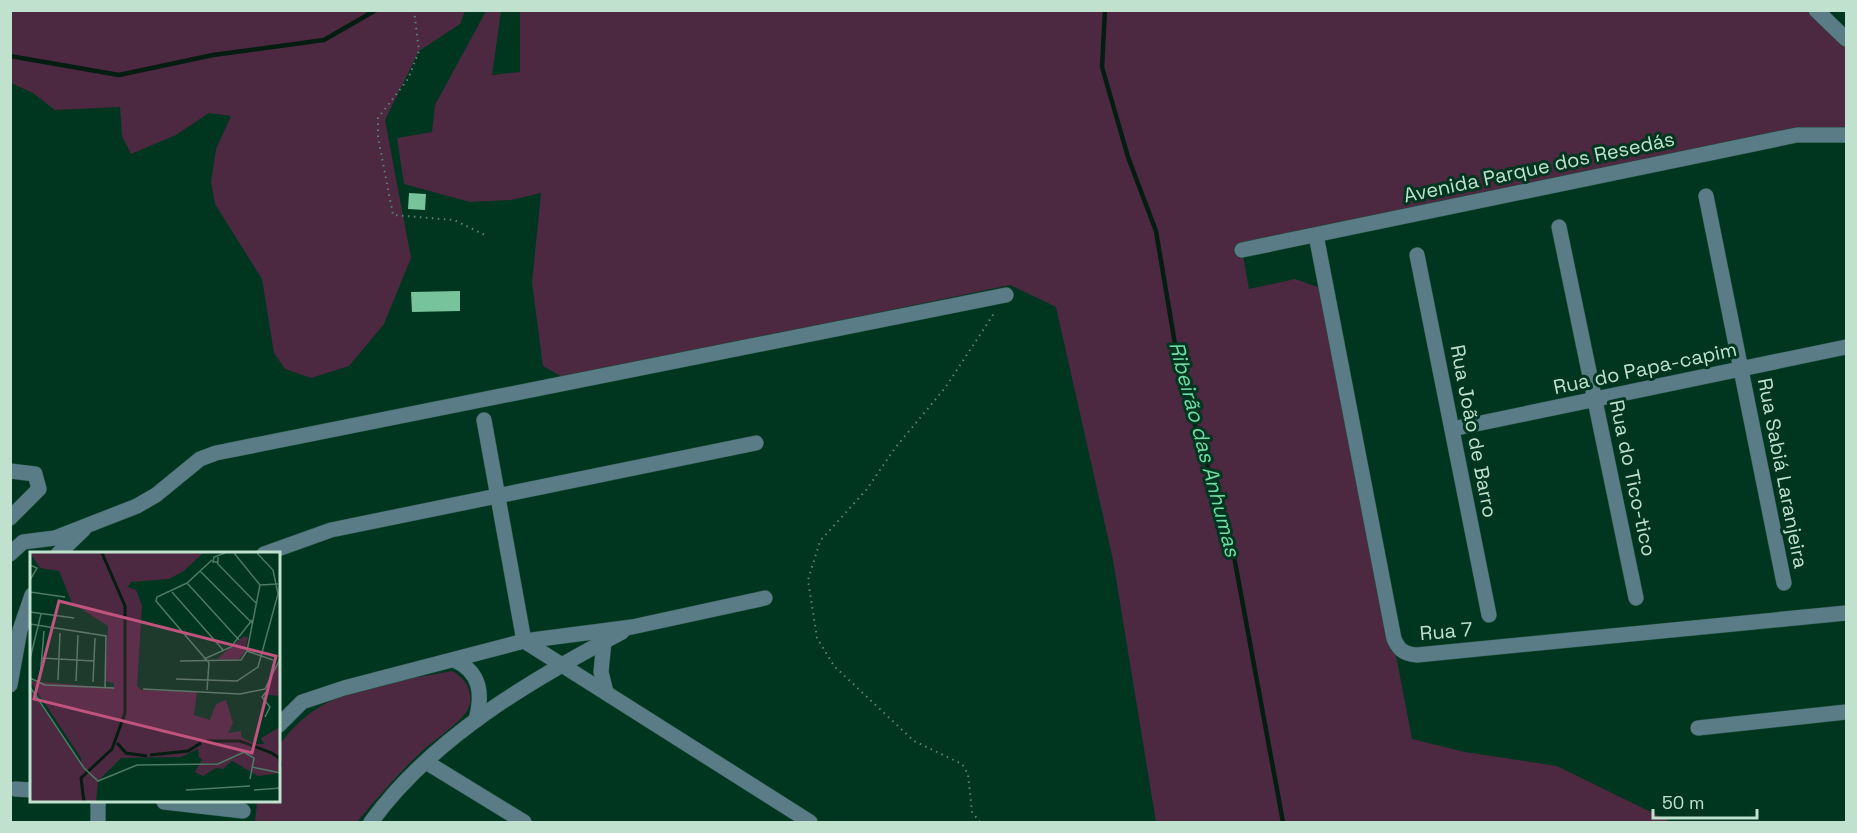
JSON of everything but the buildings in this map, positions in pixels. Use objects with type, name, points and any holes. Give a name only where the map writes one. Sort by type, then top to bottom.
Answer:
[{"type":"street","points":[[1816,10],[1846,39]]},
{"type":"street","name":"Avenida Parque dos Resedás","points":[[1242,250],[1797,135],[1846,135]]},
{"type":"street","name":"Rua Sabiá Laranjeira","points":[[1706,196],[1784,583]]},
{"type":"street","name":"Rua do Tico-tico","points":[[1559,226],[1636,598]]},
{"type":"street","name":"Rua 7","points":[[1316,235],[1394,639],[1406,654],[1417,655],[1846,613]]},
{"type":"street","name":"Rua João de Barro","points":[[1418,255],[1490,615]]},
{"type":"street","points":[[10,554],[23,542],[55,538],[90,522],[137,506],[156,495],[200,459],[216,453],[1006,295]]},
{"type":"street","name":"Rua do Papa-capim","points":[[1452,429],[1846,347]]},
{"type":"street","points":[[484,420],[524,641],[810,822]]},
{"type":"street","points":[[270,552],[331,530],[498,498],[756,443]]},
{"type":"street","points":[[10,471],[35,474],[39,489],[10,518],[23,542]]},
{"type":"street","points":[[60,552],[90,522]]},
{"type":"street","points":[[280,725],[303,702],[344,688],[524,641],[632,627],[765,598]]},
{"type":"street","points":[[10,685],[20,630],[30,601]]},
{"type":"street","points":[[371,822],[426,762],[476,720],[561,664],[632,627]]},
{"type":"street","points":[[604,641],[601,672],[606,692]]},
{"type":"street","points":[[454,660],[468,668],[478,683],[481,700],[476,720]]},
{"type":"street","points":[[1698,728],[1846,712]]},
{"type":"street","points":[[426,762],[524,822]]},
{"type":"street","points":[[15,789],[30,790]]},
{"type":"street","points":[[98,803],[98,822]]},
{"type":"street","points":[[179,803],[244,812]]},
{"type":"path","points":[[414,10],[419,51],[408,79],[378,118],[378,137],[393,215],[454,220],[485,235]]},
{"type":"path","points":[[980,822],[972,812],[968,774],[962,764],[914,741],[834,666],[817,638],[808,580],[820,541],[867,489],[895,448],[945,388],[1006,295]]},
{"type":"shaded area","points":[[520,10],[1811,10],[1846,42],[1846,130],[1242,250],[1249,289],[1295,279],[1326,290],[1412,739],[1465,752],[1557,766],[1671,822],[1156,822],[1113,560],[1056,307],[1010,285],[564,378],[543,366],[532,283],[541,193],[511,200],[470,202],[404,184],[397,138],[432,132],[435,105],[486,11],[501,11],[492,75],[520,72]]},
{"type":"shaded area","points":[[10,11],[465,11],[460,24],[419,51],[385,120],[411,258],[384,324],[349,366],[311,378],[285,369],[274,353],[262,279],[215,204],[211,182],[216,149],[231,116],[209,113],[176,135],[131,154],[122,136],[120,107],[55,110],[33,93],[11,83]]},
{"type":"shaded area","points":[[452,671],[468,687],[470,703],[460,720],[425,748],[357,822],[255,822],[257,803],[280,803],[280,745],[296,726],[314,710],[335,699],[379,684]]},
{"type":"waterway","points":[[10,56],[119,75],[213,55],[324,40],[376,10]]},
{"type":"waterway","name":"Ribeirão das Anhumas","points":[[1105,10],[1102,67],[1128,157],[1156,231],[1180,374],[1233,551],[1283,822]]}]
